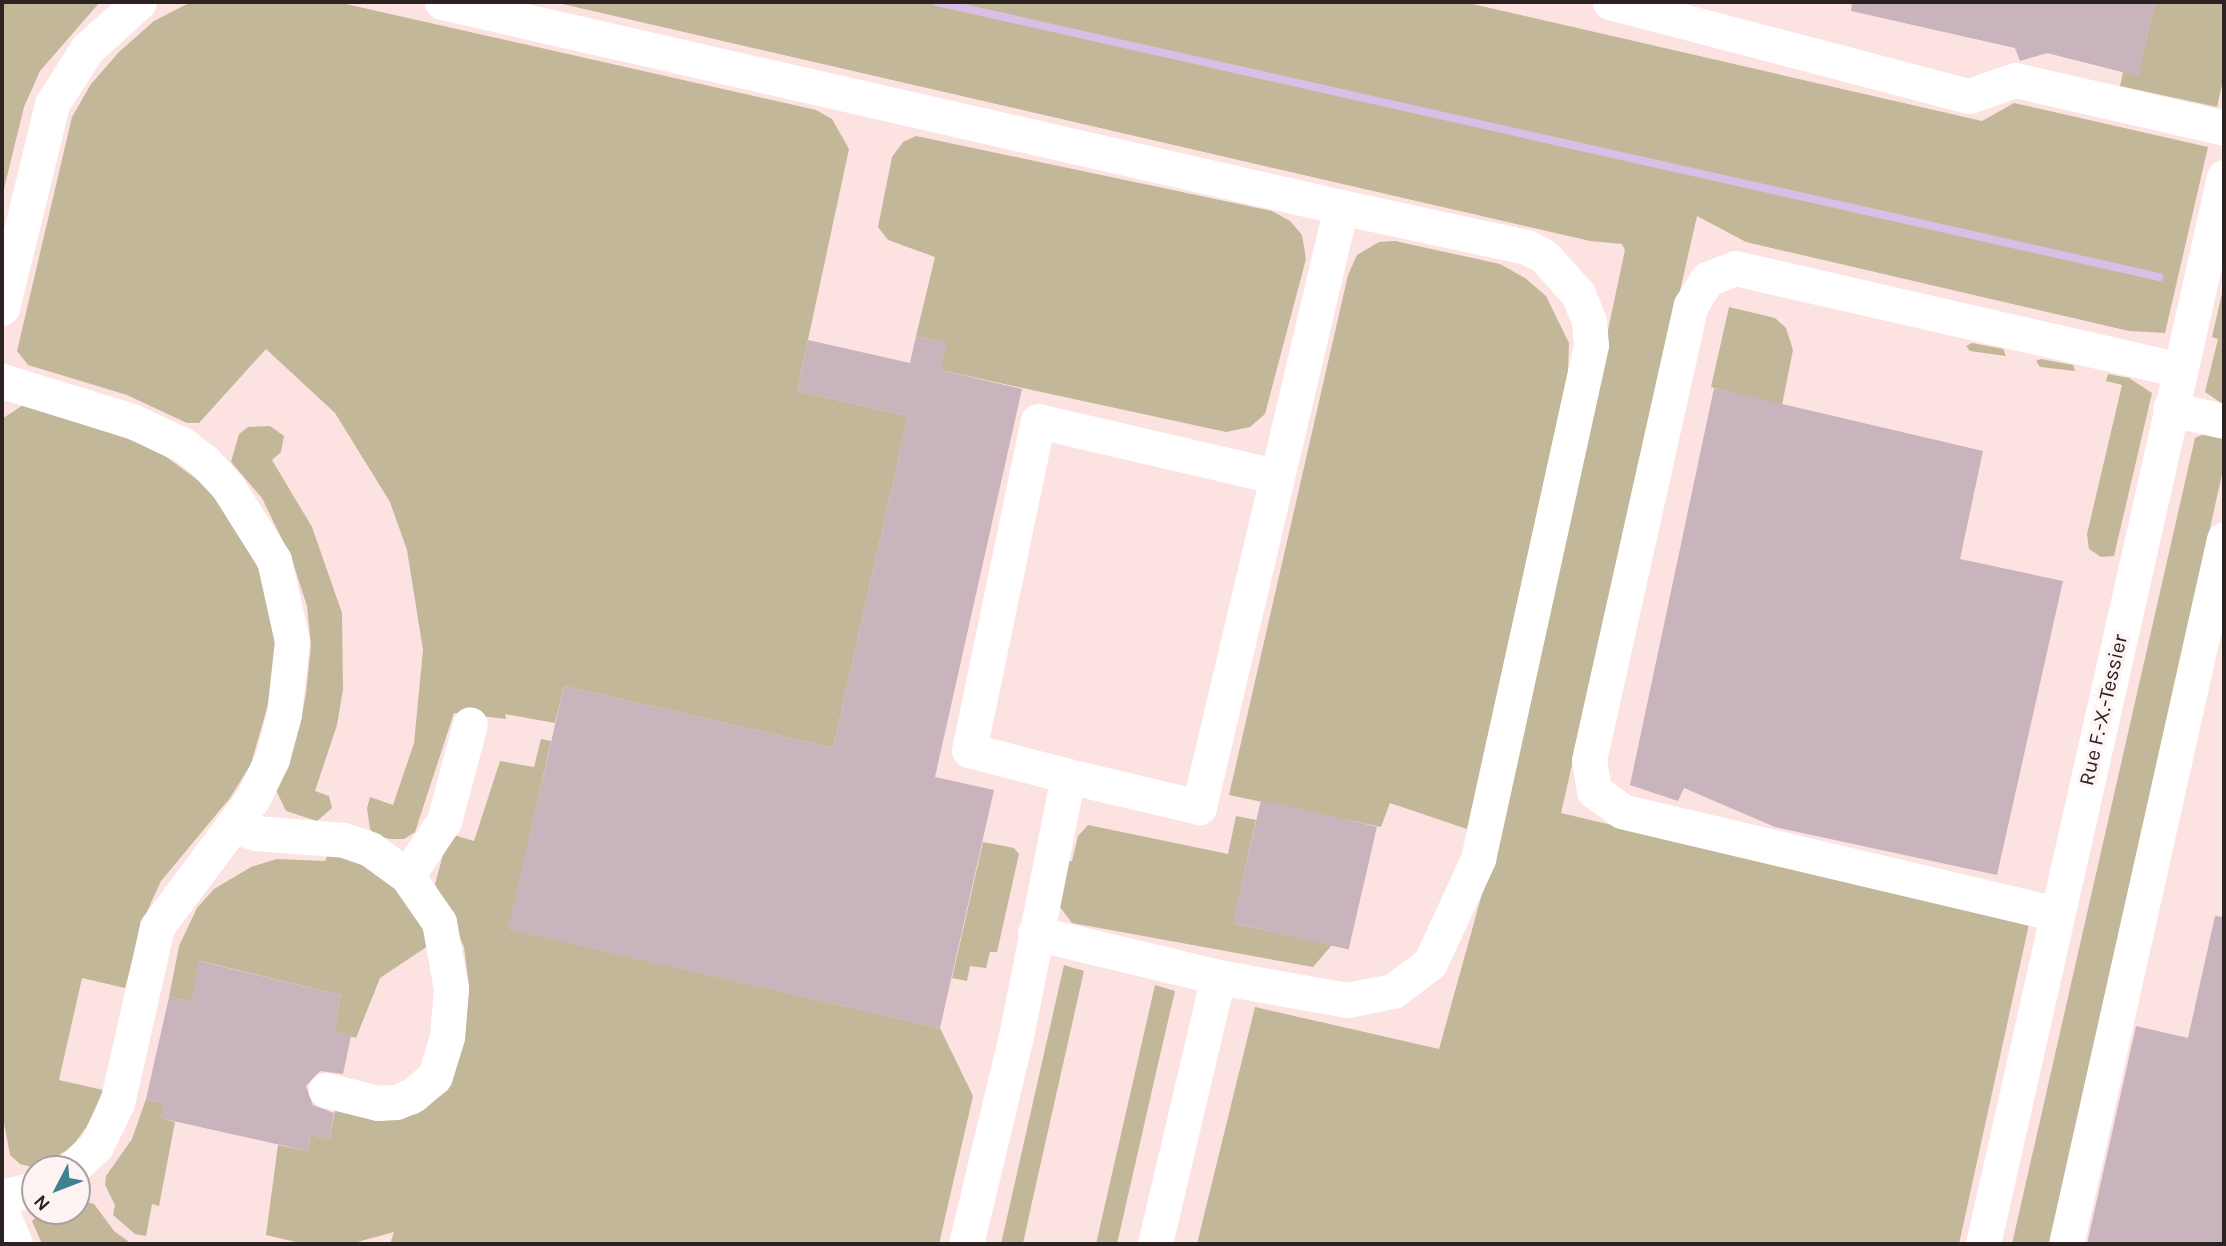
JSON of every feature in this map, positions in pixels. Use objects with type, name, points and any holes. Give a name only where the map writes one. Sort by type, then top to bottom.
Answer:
[{"type":"street","points":[[2,308],[52,104],[87,49],[139,2]]},
{"type":"street","points":[[442,2],[1526,247],[1544,256],[1578,294],[1589,321],[1591,345],[1478,859],[1430,963],[1393,991],[1347,1000],[1217,977],[1035,933]]},
{"type":"street","points":[[1610,2],[1969,96],[2015,80],[2224,128]]},
{"type":"street","name":"Rue F.-X.-Tessier","points":[[1983,1244],[2224,177]]},
{"type":"street","points":[[1274,476],[1038,421],[969,750],[1199,807],[1274,476],[1341,207]]},
{"type":"street","points":[[2057,914],[1622,811],[1594,790],[1589,760],[1691,305],[1707,279],[1735,268],[2180,370]]},
{"type":"street","points":[[2,381],[102,410],[183,445],[228,486],[274,560],[292,641],[286,702],[272,759],[233,826],[193,873],[157,927],[117,1102],[96,1146],[86,1155]]},
{"type":"street","points":[[2170,409],[2224,421]]},
{"type":"street","points":[[2066,1244],[2224,539]]},
{"type":"street","points":[[407,876],[444,821],[470,724]]},
{"type":"street","points":[[966,1244],[1068,776]]},
{"type":"street","points":[[233,826],[256,833],[344,840],[370,849],[407,876],[439,922],[447,952],[450,1016],[441,1061],[426,1086],[396,1102],[378,1103],[326,1090]]},
{"type":"street","points":[[1155,1244],[1217,977]]},
{"type":"street","points":[[2,1197],[21,1192]]},
{"type":"street","points":[[2,1213],[15,1244]]},
{"type":"shaded area","points":[[2,2],[100,2],[40,71],[24,107],[2,197]]},
{"type":"shaded area","points":[[191,2],[337,2],[816,110],[832,119],[849,149],[797,391],[908,416],[833,748],[564,686],[555,723],[505,714],[506,719],[454,713],[415,832],[404,839],[376,836],[370,829],[367,808],[370,797],[393,805],[414,743],[423,650],[407,550],[390,502],[335,413],[266,349],[199,423],[187,423],[127,395],[28,365],[17,351],[72,117],[91,84],[119,52],[154,21]]},
{"type":"shaded area","points":[[554,2],[1464,2],[1982,121],[2014,103],[2208,147],[2165,333],[2129,331],[1746,242],[1697,216],[1561,813],[2029,924],[1959,1244],[1197,1244],[1255,1007],[1439,1049],[1508,800],[1625,250],[1622,244],[1590,241]]},
{"type":"shaded area","points":[[2155,2],[2224,2],[2224,76],[2217,107],[2120,86],[2123,72],[2138,75]]},
{"type":"shaded area","points":[[916,136],[1272,211],[1290,221],[1302,235],[1306,259],[1265,414],[1250,427],[1226,432],[940,370],[946,343],[916,336],[935,257],[888,240],[878,227],[892,157],[903,142]]},
{"type":"shaded area","points":[[1395,241],[1500,264],[1525,278],[1546,296],[1569,343],[1568,372],[1467,829],[1390,803],[1381,827],[1229,795],[1348,275],[1357,255],[1379,242]]},
{"type":"shaded area","points":[[2224,284],[2224,405],[2205,392],[2218,339],[2212,337]]},
{"type":"shaded area","points":[[1729,307],[1775,318],[1786,328],[1793,350],[1782,405],[1711,387]]},
{"type":"shaded area","points":[[1972,343],[2003,349],[2006,356],[1970,351],[1966,346]]},
{"type":"shaded area","points":[[2041,359],[2073,365],[2075,371],[2040,367],[2036,361]]},
{"type":"shaded area","points":[[2108,374],[2129,378],[2152,393],[2114,556],[2101,557],[2089,549],[2087,534],[2122,385],[2106,381]]},
{"type":"shaded area","points":[[23,405],[153,447],[199,481],[227,510],[264,579],[277,648],[273,687],[251,764],[230,798],[161,881],[145,916],[125,988],[82,978],[59,1080],[103,1090],[88,1125],[71,1148],[59,1155],[21,1155],[21,1164],[10,1155],[2,1112],[2,419]]},
{"type":"shaded area","points":[[270,426],[284,436],[281,452],[272,460],[312,527],[342,613],[343,689],[337,725],[315,791],[329,796],[332,808],[317,821],[286,811],[276,790],[300,725],[306,693],[311,646],[307,606],[292,560],[262,498],[231,462],[239,434],[248,427]]},
{"type":"shaded area","points":[[2206,433],[2224,436],[2224,465],[2051,1244],[2012,1244],[2195,438]]},
{"type":"shaded area","points":[[541,739],[551,741],[509,929],[940,1028],[973,1096],[939,1244],[390,1244],[394,1232],[350,1244],[304,1244],[266,1235],[278,1145],[307,1151],[311,1135],[329,1139],[336,1106],[399,1118],[417,1114],[448,1090],[465,1039],[469,986],[464,947],[435,884],[446,844],[454,835],[474,841],[500,761],[534,767]]},
{"type":"shaded area","points":[[1236,816],[1256,820],[1233,923],[1332,945],[1313,967],[1072,923],[1057,903],[1064,861],[1072,861],[1078,836],[1088,825],[1228,854]]},
{"type":"shaded area","points":[[983,842],[1014,848],[1019,854],[997,952],[990,952],[986,968],[970,966],[967,981],[952,978]]},
{"type":"shaded area","points":[[329,852],[366,865],[389,881],[420,918],[428,946],[380,978],[356,1038],[334,1032],[341,995],[200,961],[192,1002],[169,997],[179,946],[197,908],[214,889],[251,867],[277,859],[325,861]]},
{"type":"shaded area","points":[[1064,965],[1084,971],[1023,1244],[1001,1244]]},
{"type":"shaded area","points":[[1155,985],[1175,991],[1117,1244],[1096,1244]]},
{"type":"shaded area","points":[[146,1099],[164,1103],[161,1118],[175,1122],[159,1206],[152,1204],[146,1236],[135,1234],[113,1215],[115,1205],[105,1185],[106,1176],[132,1139]]},
{"type":"shaded area","points":[[91,1203],[114,1231],[132,1244],[42,1244],[34,1225],[91,1225]]},
{"type":"building","points":[[1852,2],[2155,2],[2138,76],[2047,53],[2020,61],[2015,48],[1851,11]]},
{"type":"building","points":[[916,336],[947,343],[940,370],[1022,389],[935,777],[994,790],[940,1028],[508,929],[564,686],[833,748],[908,416],[797,391],[808,340],[910,363]]},
{"type":"building","points":[[1714,388],[1983,451],[1960,559],[2063,581],[1997,875],[1775,827],[1684,788],[1678,801],[1630,785]]},
{"type":"building","points":[[1261,800],[1377,827],[1349,950],[1233,923]]},
{"type":"building","points":[[2215,916],[2224,917],[2224,1244],[2087,1244],[2136,1026],[2188,1038]]},
{"type":"building","points":[[199,961],[341,995],[334,1032],[351,1036],[343,1074],[320,1071],[306,1086],[313,1105],[334,1113],[329,1139],[311,1135],[307,1151],[160,1118],[164,1103],[146,1099],[169,997],[192,1002]]},
{"type":"waterway","points":[[937,2],[2159,277]]}]
